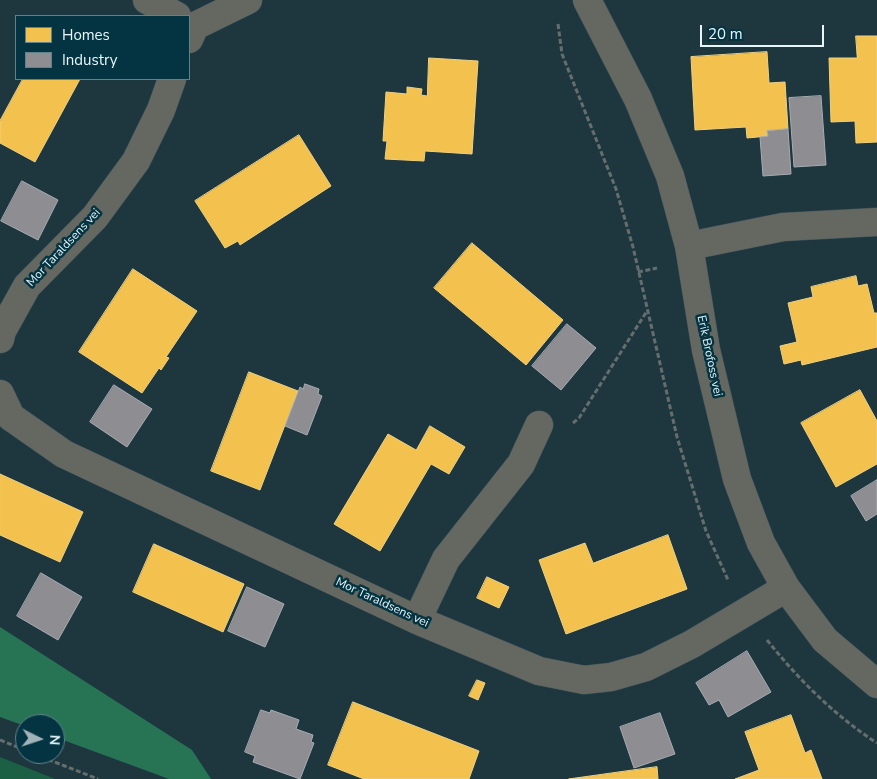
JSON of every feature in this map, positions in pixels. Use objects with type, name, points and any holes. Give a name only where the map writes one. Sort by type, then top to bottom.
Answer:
[{"type":"street","points":[[147,0],[170,15]]},
{"type":"street","points":[[190,25],[248,0]]},
{"type":"street","name":"Erik Brofoss vei","points":[[587,0],[638,99],[670,176],[689,246],[706,350],[738,479],[761,543],[786,588],[825,640],[877,684]]},
{"type":"street","name":"Mor Taraldsens vei","points":[[0,339],[2,331],[27,286],[95,217],[136,162],[161,110],[172,80]]},
{"type":"street","points":[[689,246],[783,228],[877,222]]},
{"type":"street","name":"Mor Taraldsens vei","points":[[0,394],[11,417],[64,454],[417,620],[539,671],[584,680],[611,677],[654,664],[692,644],[786,588]]},
{"type":"street","points":[[417,620],[446,559],[522,464],[539,426]]},
{"type":"path","points":[[572,424],[579,418],[647,311]]},
{"type":"path","points":[[0,740],[15,746]]},
{"type":"path","points":[[60,764],[98,779]]},
{"type":"green space","points":[[0,627],[192,750],[211,779],[169,779],[65,741],[65,714],[15,714],[15,722],[0,717]]},
{"type":"green space","points":[[0,757],[55,779],[0,779]]},
{"type":"building: Homes","points":[[856,36],[877,36],[877,142],[856,143],[855,121],[831,122],[829,58],[857,58]]},
{"type":"building: Homes","points":[[767,52],[769,83],[785,82],[788,129],[767,131],[768,136],[747,138],[746,127],[695,130],[691,57]]},
{"type":"building: Homes","points":[[429,58],[478,61],[472,154],[425,151],[424,161],[385,159],[387,141],[383,141],[386,92],[407,94],[407,87],[422,89],[421,95],[427,96]]},
{"type":"building: Homes","points":[[22,80],[79,80],[35,162],[0,143],[0,121]]},
{"type":"building: Homes","points":[[299,135],[331,186],[240,245],[238,241],[225,248],[195,201]]},
{"type":"building: Homes","points":[[472,243],[563,320],[526,365],[434,288]]},
{"type":"building: Homes","points":[[133,269],[197,311],[166,357],[169,358],[161,370],[159,368],[142,393],[79,352]]},
{"type":"building: Homes","points":[[856,276],[858,286],[867,284],[874,313],[877,313],[877,347],[802,365],[801,360],[784,364],[780,346],[797,342],[788,303],[813,297],[811,287]]},
{"type":"building: Homes","points":[[249,372],[298,391],[260,490],[211,471]]},
{"type":"building: Homes","points":[[860,390],[877,421],[877,464],[836,487],[801,423]]},
{"type":"building: Homes","points":[[430,426],[465,447],[449,474],[431,464],[380,551],[334,524],[388,434],[416,450]]},
{"type":"building: Homes","points":[[0,474],[83,512],[60,562],[0,535]]},
{"type":"building: Homes","points":[[668,535],[687,589],[566,634],[539,560],[585,543],[593,563]]},
{"type":"building: Homes","points":[[154,544],[244,584],[223,632],[133,592]]},
{"type":"building: Homes","points":[[487,577],[509,587],[499,608],[477,598]]},
{"type":"building: Homes","points":[[477,680],[485,683],[478,700],[469,696]]},
{"type":"building: Homes","points":[[353,702],[479,751],[469,779],[364,779],[328,765]]},
{"type":"building: Homes","points":[[791,715],[805,753],[811,750],[822,779],[735,779],[759,770],[745,732]]},
{"type":"building: Homes","points":[[657,767],[658,779],[569,779]]},
{"type":"building: Industry","points":[[821,96],[826,165],[794,167],[789,98]]},
{"type":"building: Industry","points":[[788,129],[791,174],[763,176],[760,137],[768,136],[767,131]]},
{"type":"building: Industry","points":[[22,181],[58,200],[38,240],[1,221]]},
{"type":"building: Industry","points":[[567,324],[596,348],[561,390],[532,366]]},
{"type":"building: Industry","points":[[305,384],[319,389],[318,394],[322,396],[307,435],[285,426],[300,387],[303,389]]},
{"type":"building: Industry","points":[[114,385],[152,409],[127,447],[90,422]]},
{"type":"building: Industry","points":[[877,480],[877,514],[866,521],[851,496]]},
{"type":"building: Industry","points":[[41,573],[82,597],[58,640],[17,616]]},
{"type":"building: Industry","points":[[247,587],[284,604],[265,647],[228,631]]},
{"type":"building: Industry","points":[[747,651],[771,692],[728,717],[719,700],[709,705],[696,683]]},
{"type":"building: Industry","points":[[261,710],[270,713],[271,710],[299,720],[296,729],[313,735],[311,742],[314,743],[300,779],[253,762],[255,756],[245,752]]},
{"type":"building: Industry","points":[[660,713],[675,754],[634,768],[620,727]]}]
